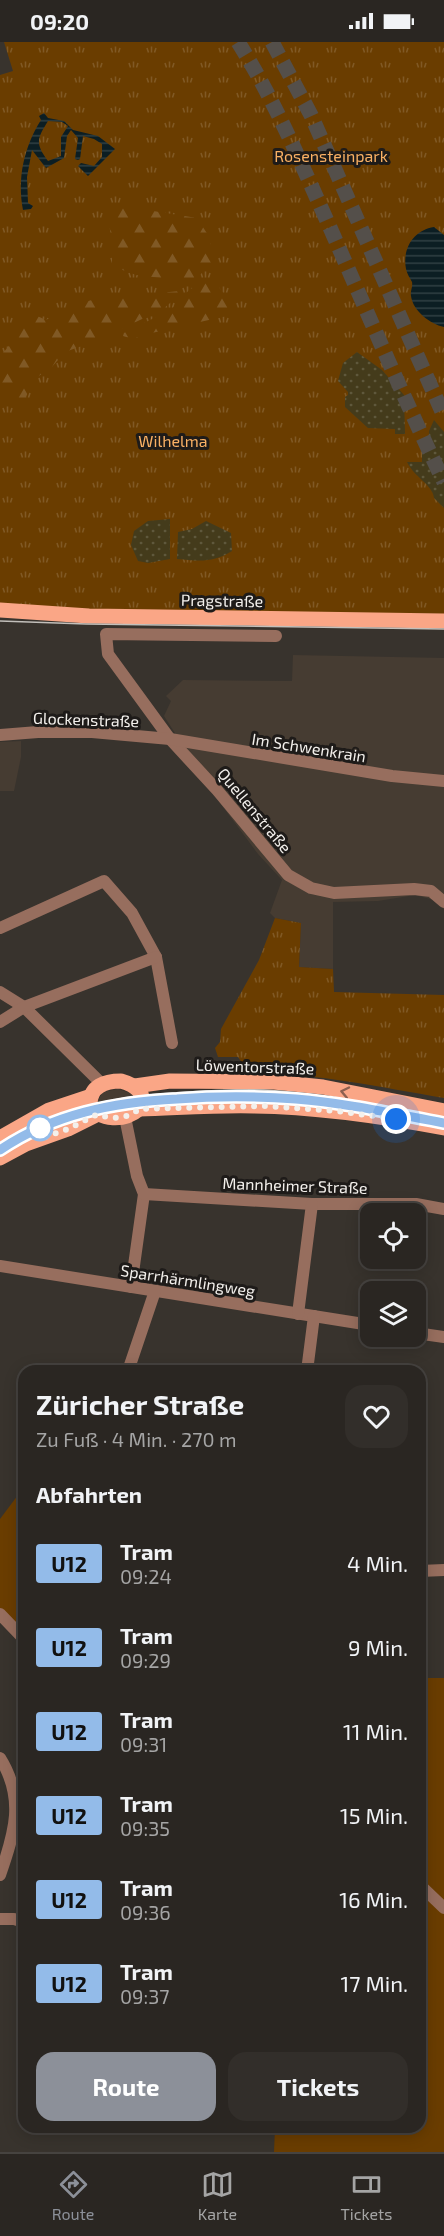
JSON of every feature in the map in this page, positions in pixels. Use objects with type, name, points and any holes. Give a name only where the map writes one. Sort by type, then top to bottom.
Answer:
[{"type":"main road","name":"Pragstraße","points":[[0,610],[89,616],[444,621]]},
{"type":"main road","name":"Löwentorstraße","points":[[102,1084],[121,1081],[135,1086],[170,1081],[274,1082],[323,1087],[444,1111]]},
{"type":"main road","points":[[102,1084],[91,1096],[90,1104],[98,1114],[114,1118],[125,1117],[139,1109],[210,1106],[277,1107],[368,1115],[444,1128]]},
{"type":"main road","points":[[135,1086],[141,1095],[142,1106],[139,1109]]},
{"type":"main road","points":[[0,1138],[50,1110],[91,1096]]},
{"type":"main road","points":[[0,1158],[26,1144],[68,1129],[98,1114]]},
{"type":"street","name":"Quellenstraße","points":[[276,636],[106,634],[108,654],[170,740],[217,790],[288,875],[311,888],[334,893],[414,889],[431,891],[444,902]]},
{"type":"street","name":"Glockenstraße","points":[[0,735],[92,732],[170,740]]},
{"type":"street","name":"Im Schwenkrain","points":[[170,740],[392,776],[444,781]]},
{"type":"street","points":[[0,928],[104,881],[132,913],[156,957],[172,1042]]},
{"type":"street","points":[[0,1022],[24,1007],[156,957]]},
{"type":"street","points":[[0,992],[24,1007],[102,1084]]},
{"type":"street","points":[[125,1117],[137,1176],[144,1194],[131,1287]]},
{"type":"street","name":"Mannheimer Straße","points":[[144,1194],[312,1204],[416,1204],[444,1209]]},
{"type":"street","points":[[298,1314],[312,1204]]},
{"type":"street","name":"Sparrhärmlingweg","points":[[0,1266],[360,1323]]},
{"type":"street","points":[[130,1365],[155,1291]]},
{"type":"street","points":[[308,1365],[314,1316]]},
{"type":"street","points":[[426,1334],[444,1337]]},
{"type":"street","points":[[426,1571],[444,1570]]},
{"type":"street","points":[[0,1614],[18,1633]]},
{"type":"street","points":[[0,1758],[11,1775],[15,1796],[14,1829],[0,1875]]},
{"type":"street","points":[[426,1891],[444,1908]]},
{"type":"street","points":[[0,1919],[18,1920]]},
{"type":"shaded area","points":[[293,655],[444,658],[444,909],[434,900],[415,895],[378,901],[333,902],[333,969],[299,967],[301,923],[275,918],[270,913],[282,880],[258,854],[220,803],[164,716],[171,701],[166,696],[183,680],[292,681]]},
{"type":"shaded area","points":[[21,741],[21,757],[14,791],[0,791],[0,742]]},
{"type":"shaded area","points":[[118,1089],[131,1093],[134,1100],[132,1105],[107,1108],[99,1104],[98,1100],[103,1092]]},
{"type":"shaded area","points":[[71,1108],[70,1123],[0,1153],[0,1142]]},
{"type":"green space","name":"Wilhelma","points":[[4,42],[444,42],[444,614],[45,608],[0,603],[0,75],[13,71]]},
{"type":"green space","points":[[122,206],[197,218],[210,238],[213,261],[200,275],[187,281],[136,275],[112,266],[108,216]]},
{"type":"green space","points":[[211,281],[216,283],[234,308],[235,314],[133,339],[123,336],[124,333],[172,309],[190,289]]},
{"type":"green space","points":[[180,291],[176,298],[163,309],[98,340],[65,352],[50,369],[37,377],[20,407],[9,399],[0,401],[0,357],[27,323],[27,313],[36,296],[42,297],[35,315],[46,320],[72,306],[95,299]]},
{"type":"green space","points":[[275,918],[301,923],[299,967],[333,969],[334,992],[444,995],[444,1098],[323,1078],[249,1073],[238,1057],[218,1057],[215,1048],[220,1042],[221,1029],[259,960]]},
{"type":"green space","points":[[18,1495],[18,1627],[0,1608],[0,1519]]},
{"type":"green space","points":[[426,1678],[444,1678],[444,2152],[274,2152],[275,2133],[426,2133]]},
{"type":"sand","points":[[357,352],[382,370],[404,395],[405,434],[395,434],[395,429],[368,428],[345,407],[345,397],[348,392],[338,381],[343,363]]},
{"type":"sand","points":[[434,420],[444,432],[444,508],[407,462],[422,462],[422,452],[428,452],[429,431]]},
{"type":"sand","points":[[170,519],[170,559],[148,563],[138,561],[131,545],[134,531],[148,521]]},
{"type":"sand","points":[[206,521],[231,533],[232,551],[212,559],[199,561],[177,559],[178,532],[192,529]]},
{"type":"water","points":[[44,113],[48,118],[64,121],[73,130],[98,136],[115,149],[88,176],[78,166],[81,163],[94,166],[102,157],[102,144],[94,139],[83,136],[80,159],[75,159],[78,138],[71,130],[67,136],[64,158],[46,168],[32,150],[27,177],[28,203],[33,206],[31,209],[23,210],[21,186],[23,163],[30,141],[41,120],[39,116]],"holes":[[[48,121],[62,122],[68,126],[61,137],[61,156],[48,161],[39,145],[40,137]]]},
{"type":"water","points":[[434,227],[444,235],[444,327],[428,320],[412,302],[412,282],[405,261],[408,247],[415,236]]},
{"type":"tunnel","points":[[238,42],[286,131],[444,482]]},
{"type":"tunnel","points":[[272,42],[311,115],[444,416]]},
{"type":"tram line","points":[[0,621],[444,629]]},
{"type":"tram line","points":[[0,1144],[41,1122],[83,1107],[149,1095],[230,1090],[309,1094],[444,1119]]},
{"type":"tram line","name":"U12","points":[[0,1150],[40,1128],[73,1115],[114,1104],[151,1100],[263,1097],[314,1100],[444,1123]]},
{"type":"route","points":[[40,1128],[45,1137],[68,1129],[98,1114],[114,1118],[131,1115],[139,1109],[210,1106],[336,1111],[396,1119]]},
{"type":"park label","name":"Rosensteinpark","points":[[331,155]]}]
